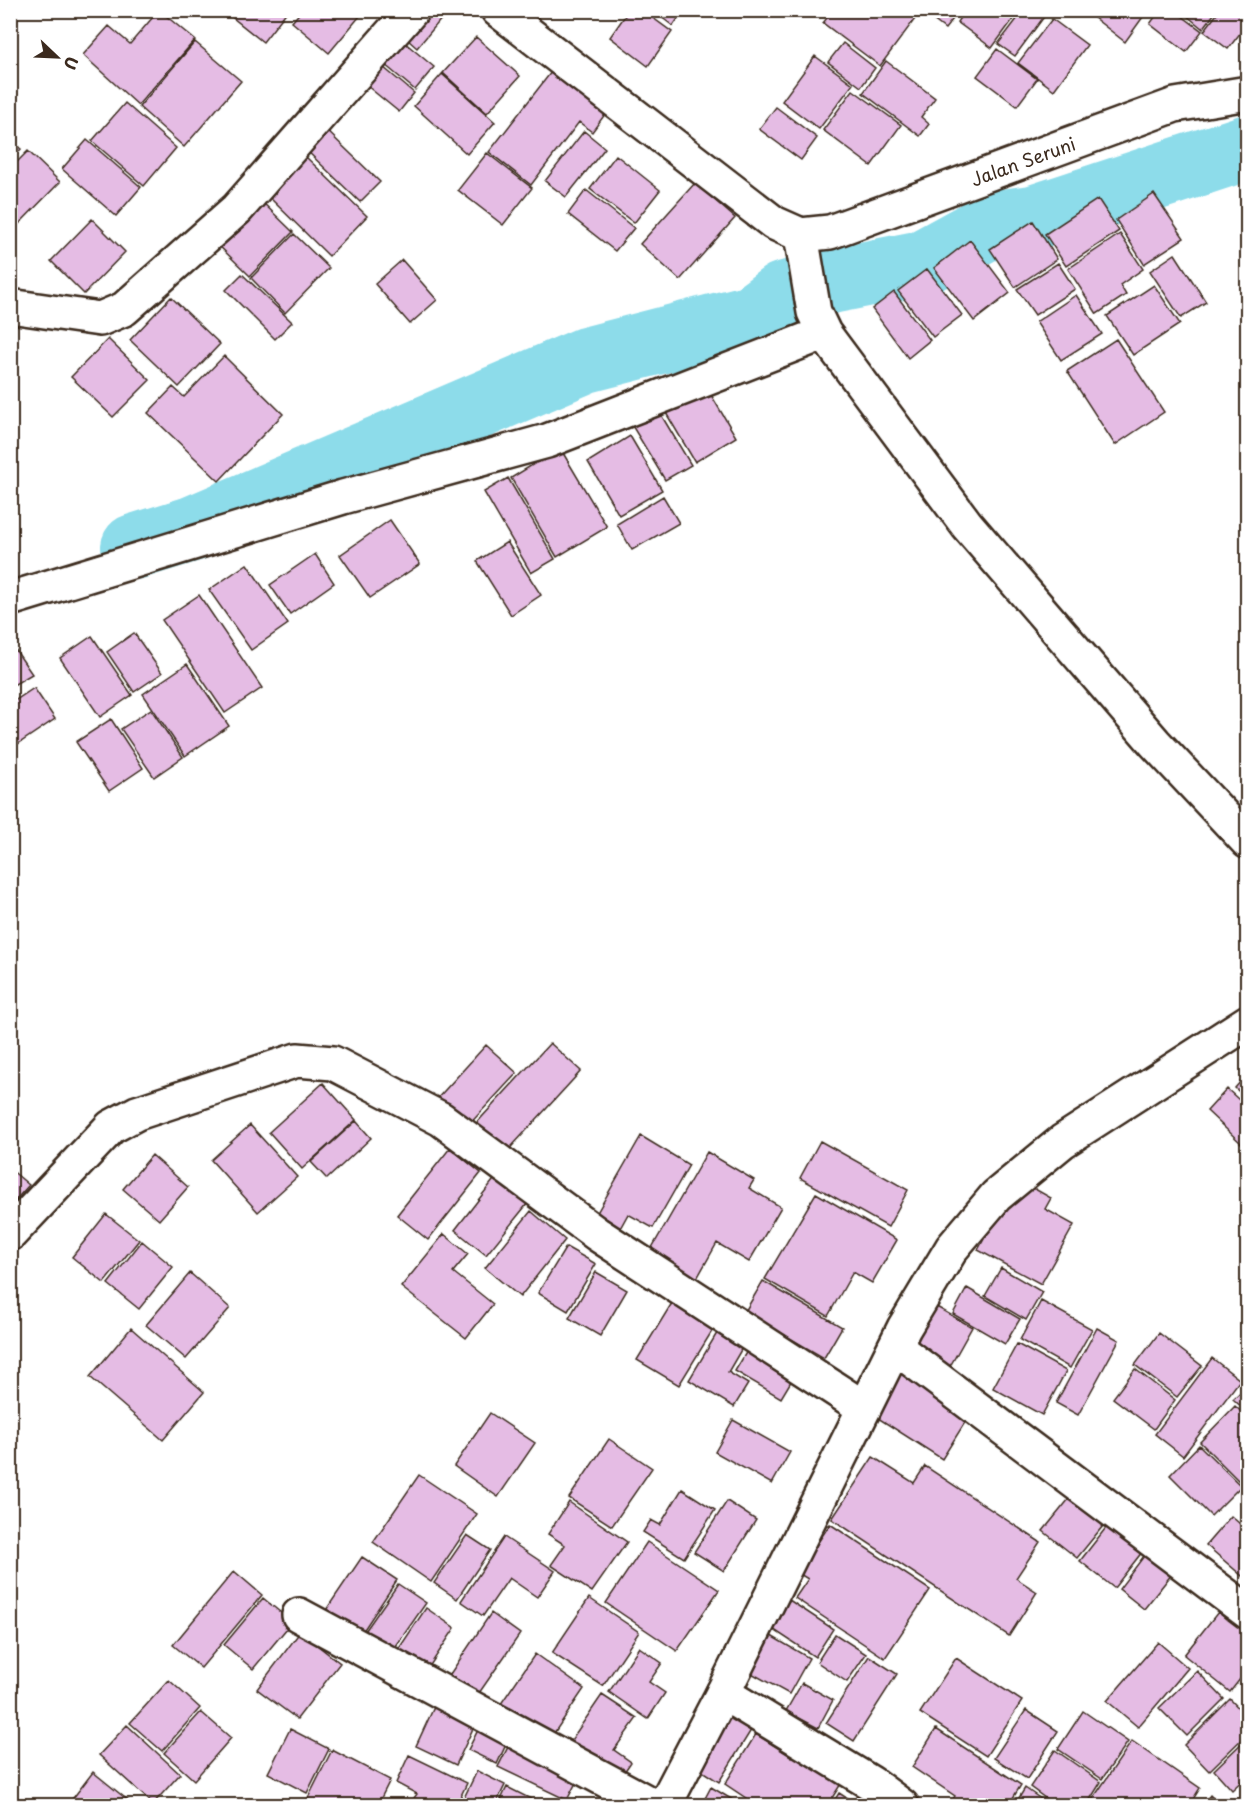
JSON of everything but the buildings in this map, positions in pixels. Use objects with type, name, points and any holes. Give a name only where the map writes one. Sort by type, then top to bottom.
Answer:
[{"type":"street","points":[[10,306],[100,319],[124,309],[237,209],[412,10]]},
{"type":"street","points":[[498,10],[774,223],[803,250],[819,322],[967,525],[1155,743],[1248,842]]},
{"type":"street","name":"Jalan Seruni","points":[[803,250],[830,232],[1175,105],[1248,93]]},
{"type":"street","points":[[10,599],[343,497],[547,441],[819,322]]},
{"type":"street","points":[[664,1806],[723,1693],[895,1347],[952,1248],[996,1196],[1064,1141],[1248,1022]]},
{"type":"street","points":[[10,1234],[111,1127],[136,1113],[297,1060],[333,1063],[441,1119],[597,1234],[864,1408]]},
{"type":"street","points":[[895,1347],[1248,1612]]},
{"type":"street","points":[[299,1615],[654,1806]]},
{"type":"street","points":[[723,1693],[871,1783],[902,1806]]},
{"type":"waterway","points":[[134,547],[192,529],[586,360],[752,317],[782,295],[831,281],[922,263],[995,223],[1033,218],[1248,147]]}]
